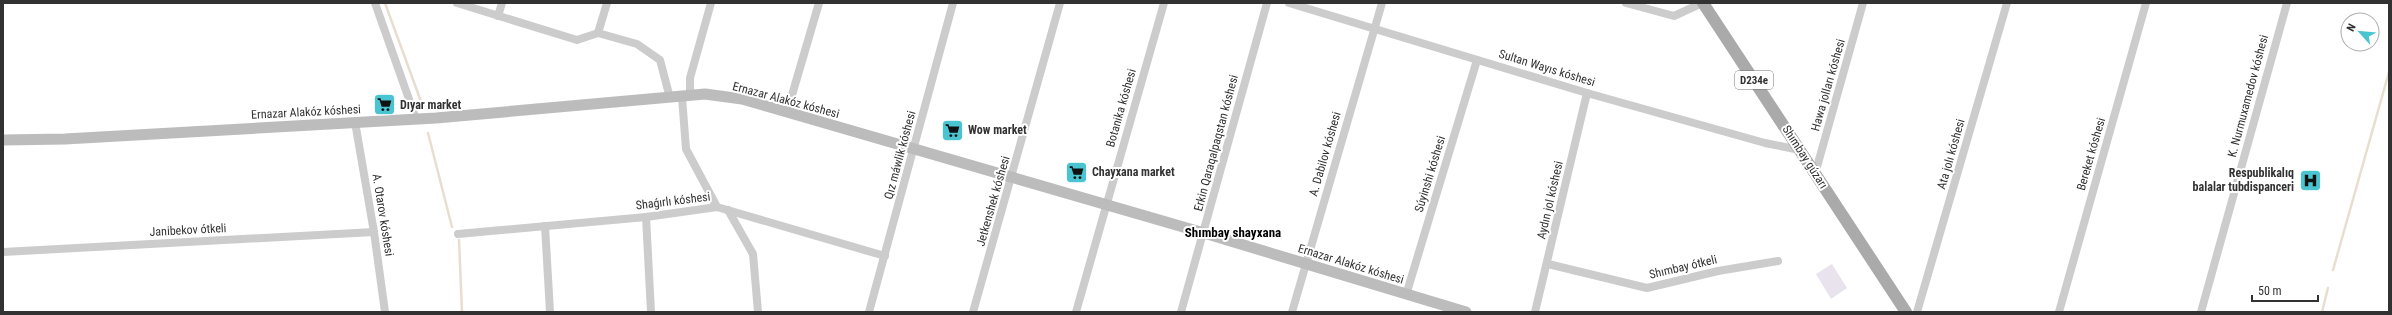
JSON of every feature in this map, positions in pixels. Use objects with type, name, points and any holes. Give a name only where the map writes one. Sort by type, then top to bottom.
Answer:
[{"type":"main road","name":"Shımbay gúzarı","points":[[1703,3],[1906,312]]},
{"type":"main road","name":"Ernazar Alakóz kóshesi","points":[[3,140],[65,139],[355,122],[416,120],[686,97],[705,94],[742,99],[1204,233],[1466,312]]},
{"type":"street","points":[[374,3],[416,120]]},
{"type":"street","points":[[457,3],[577,40],[598,34],[637,44],[660,60],[670,98]]},
{"type":"street","points":[[498,16],[502,3]]},
{"type":"street","points":[[598,34],[608,3]]},
{"type":"street","points":[[711,3],[686,97],[686,149],[717,208]]},
{"type":"street","points":[[787,112],[819,3]]},
{"type":"street","name":"Qız máwlik kóshesi","points":[[869,312],[953,3]]},
{"type":"street","name":"Jetkenshek kóshesi","points":[[973,312],[1012,178],[1060,3]]},
{"type":"street","name":"Botanika kóshesi","points":[[1076,312],[1164,3]]},
{"type":"street","name":"Erkin Qaraqalpaqstan kóshesi","points":[[1181,312],[1267,3]]},
{"type":"street","name":"Sultan Wayıs kóshesi","points":[[1289,3],[1587,93],[1765,143],[1800,150]]},
{"type":"street","name":"A. Dabilov kóshesi","points":[[1292,312],[1382,3]]},
{"type":"street","points":[[1626,3],[1674,16],[1703,3]]},
{"type":"street","name":"Hawa jolları kóshesi","points":[[1815,174],[1863,3]]},
{"type":"street","name":"Ata jolı kóshesi","points":[[1917,312],[2007,3]]},
{"type":"street","name":"Bereket kóshesi","points":[[2059,312],[2146,3]]},
{"type":"street","name":"K. Nurmuxamedov kóshesi","points":[[2201,312],[2287,3]]},
{"type":"street","name":"Súyinshi kóshesi","points":[[1406,295],[1477,60]]},
{"type":"street","name":"Aydın jol kóshesi","points":[[1535,312],[1548,264],[1587,93]]},
{"type":"street","name":"A. Otarov kóshesi","points":[[355,122],[374,232],[385,312]]},
{"type":"street","name":"Shaǵırlı kóshesi","points":[[458,234],[646,217],[717,208],[885,256]]},
{"type":"street","points":[[728,210],[753,254],[758,312]]},
{"type":"street","points":[[646,217],[651,312]]},
{"type":"street","points":[[545,226],[550,312]]},
{"type":"street","name":"Janibekov ótkeli","points":[[3,252],[374,232]]},
{"type":"street","name":"Shımbay ótkeli","points":[[1548,264],[1647,288],[1718,271],[1778,261]]},
{"type":"shaded area","points":[[1832,264],[1847,288],[1831,299],[1816,274]]},
{"type":"waterway","points":[[385,3],[423,107]]},
{"type":"waterway","points":[[2333,270],[2389,72]]},
{"type":"waterway","points":[[428,133],[452,227]]},
{"type":"waterway","points":[[459,240],[462,312]]},
{"type":"waterway","points":[[2322,312],[2328,288]]},
{"type":"place","name":"Dıyar market","points":[[385,105]]},
{"type":"place","name":"Wow market","points":[[953,130]]},
{"type":"place","name":"Chayxana market","points":[[1076,172]]},
{"type":"place","name":"Respublikalıq balalar tubdispanceri","points":[[2310,180]]},
{"type":"district","name":"Shımbay shayxana","points":[[1233,232]]}]
